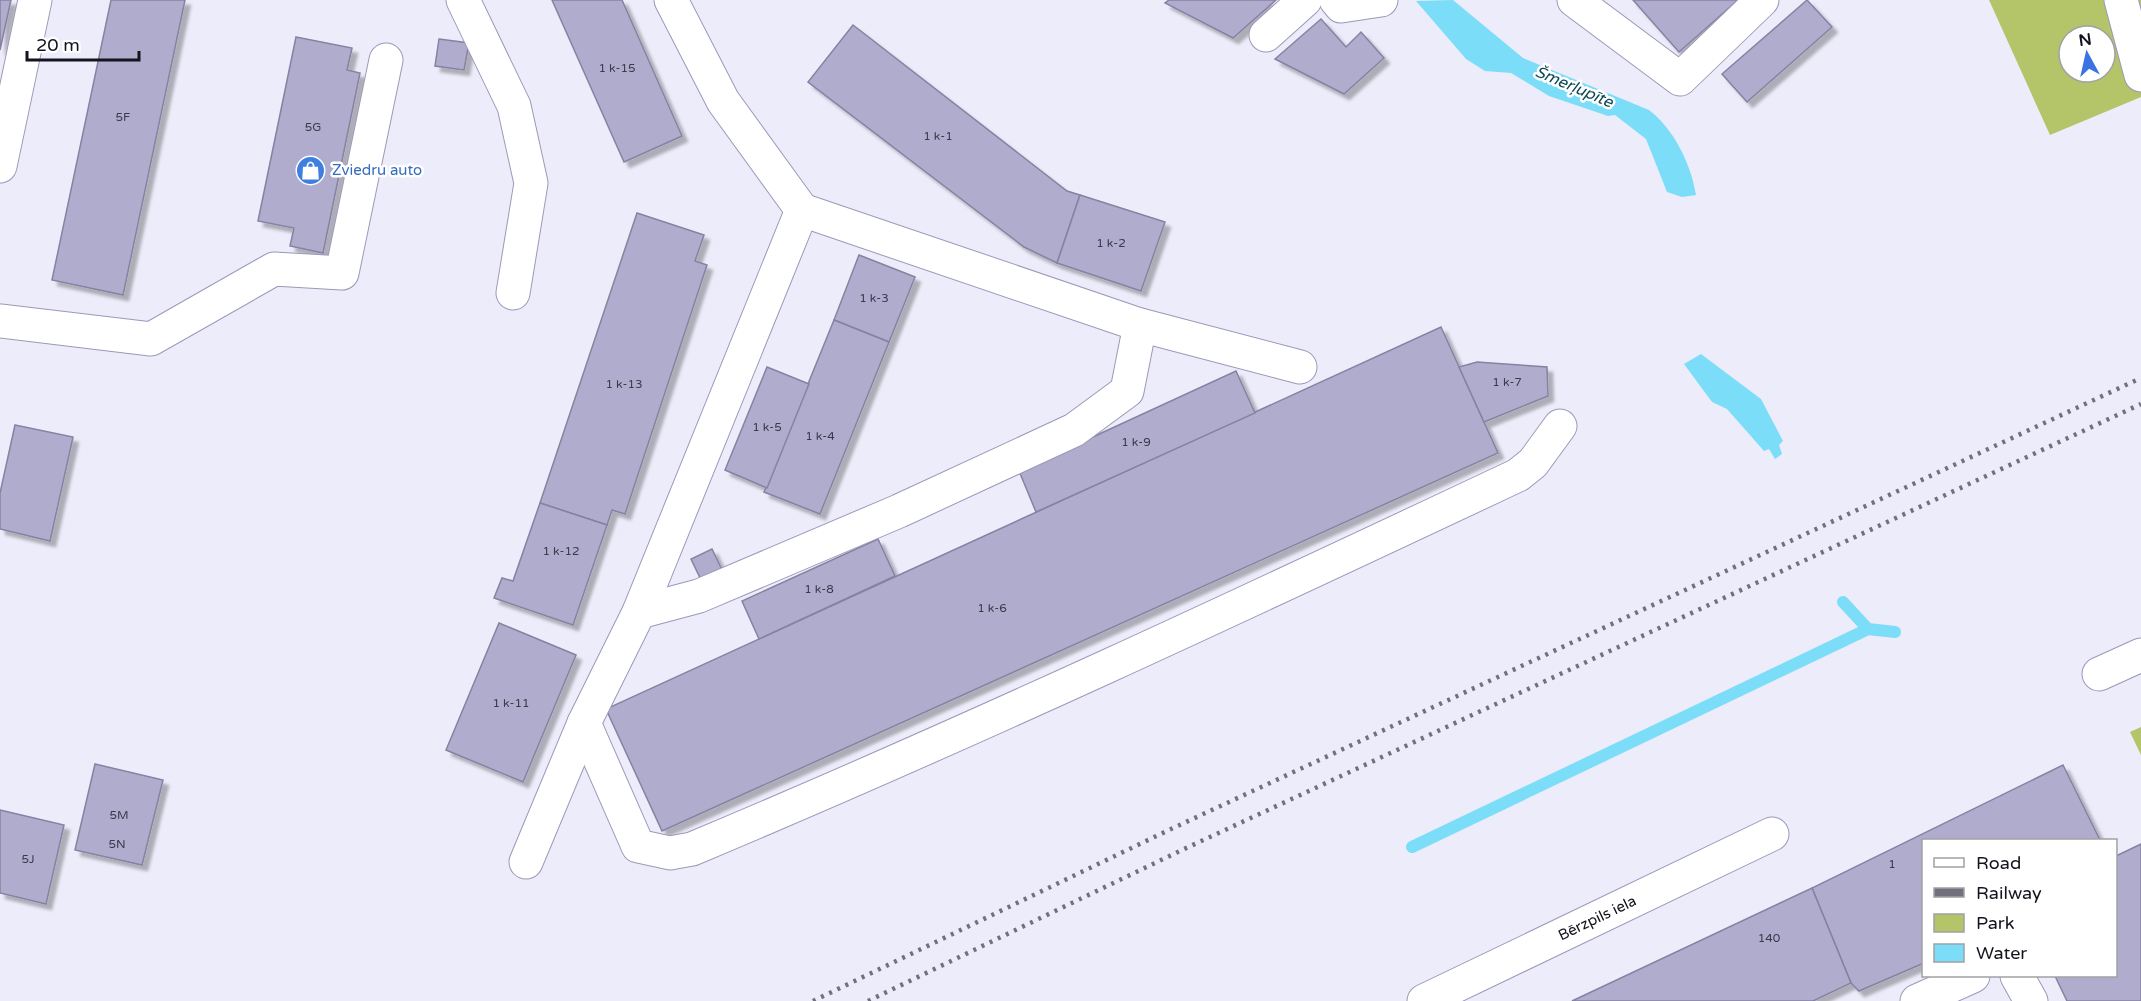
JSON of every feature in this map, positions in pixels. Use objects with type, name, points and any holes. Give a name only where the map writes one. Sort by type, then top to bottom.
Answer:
[{"type":"street","points":[[0,166],[35,0]]},
{"type":"street","points":[[463,0],[514,106],[531,183],[513,293]]},
{"type":"street","points":[[671,0],[723,101],[802,210],[1140,325],[1300,368]]},
{"type":"street","points":[[1266,35],[1305,0]]},
{"type":"street","points":[[1336,0],[1341,6],[1380,1]]},
{"type":"street","points":[[1591,4],[1680,79],[1762,0]]},
{"type":"street","points":[[2121,0],[2141,75]]},
{"type":"street","points":[[0,321],[151,339],[274,269],[342,273],[386,60]]},
{"type":"street","points":[[526,862],[584,723],[639,612],[802,210]]},
{"type":"street","points":[[639,612],[699,596],[899,511],[1074,430],[1127,391],[1140,325]]},
{"type":"street","points":[[584,723],[638,846],[670,853],[692,849],[876,772],[1518,475],[1533,462],[1560,426]]},
{"type":"street","points":[[2099,674],[2141,655]]},
{"type":"street","name":"Bērzpils iela","points":[[1424,1001],[1772,834]]},
{"type":"street","points":[[1917,1001],[1969,977]]},
{"type":"street","points":[[2018,977],[2031,1001]]},
{"type":"green space","points":[[1989,0],[2141,0],[2141,97],[2050,135]]},
{"type":"green space","points":[[2141,727],[2141,755],[2130,732]]},
{"type":"water","points":[[1453,0],[1523,58],[1649,110],[1674,137],[1686,159],[1696,195],[1682,197],[1667,192],[1646,139],[1615,115],[1608,116],[1549,96],[1511,73],[1485,71],[1466,59],[1416,1]]},
{"type":"water","points":[[1701,354],[1761,399],[1783,441],[1779,445],[1782,454],[1775,459],[1769,449],[1764,451],[1727,409],[1712,402],[1684,364]]},
{"type":"building","points":[[0,0],[11,0],[0,50]]},
{"type":"building","points":[[111,0],[185,0],[123,295],[52,280]]},
{"type":"building","points":[[552,0],[622,0],[682,136],[624,162]]},
{"type":"building","points":[[1169,0],[1276,0],[1233,38],[1165,3]]},
{"type":"building","points":[[1633,0],[1738,0],[1679,52]]},
{"type":"building","points":[[1807,0],[1832,27],[1747,102],[1722,74]]},
{"type":"building","points":[[1321,19],[1346,47],[1361,32],[1384,58],[1344,94],[1275,59]]},
{"type":"building","points":[[853,25],[1067,191],[1080,195],[1057,263],[1024,247],[808,82]]},
{"type":"building","points":[[296,37],[352,48],[347,70],[360,73],[323,253],[290,246],[294,228],[258,221]]},
{"type":"building","points":[[439,39],[469,43],[464,70],[435,66]]},
{"type":"building","points":[[1080,195],[1165,222],[1141,291],[1057,263]]},
{"type":"building","points":[[637,213],[704,235],[695,261],[707,265],[625,514],[612,510],[607,525],[540,503]]},
{"type":"building","points":[[859,255],[915,277],[889,342],[834,320]]},
{"type":"building","points":[[834,320],[889,342],[820,514],[764,492]]},
{"type":"building","points":[[1441,327],[1498,453],[662,831],[606,709]]},
{"type":"building","points":[[1477,362],[1547,367],[1548,396],[1484,422],[1459,367]]},
{"type":"building","points":[[767,367],[809,384],[767,488],[725,470]]},
{"type":"building","points":[[1236,371],[1255,413],[1036,512],[1019,471]]},
{"type":"building","points":[[15,425],[73,437],[50,541],[0,529],[0,493]]},
{"type":"building","points":[[540,503],[607,525],[573,625],[494,598],[502,578],[513,581]]},
{"type":"building","points":[[878,539],[895,576],[759,639],[742,601]]},
{"type":"building","points":[[712,549],[725,576],[704,586],[691,559]]},
{"type":"building","points":[[499,623],[576,655],[523,782],[446,750]]},
{"type":"building","points":[[95,764],[163,780],[142,865],[75,850]]},
{"type":"building","points":[[2063,765],[2100,839],[1922,839],[1922,964],[1859,991],[1851,983],[1812,888]]},
{"type":"building","points":[[0,810],[64,825],[46,904],[0,893]]},
{"type":"building","points":[[2141,844],[2141,1001],[2067,1001],[2055,977],[2117,977],[2117,856]]},
{"type":"building","points":[[1812,888],[1851,983],[1813,1001],[1572,1001]]},
{"type":"waterway","name":"Šmerļupīte","points":[[1843,602],[1868,629],[1895,632]]},
{"type":"waterway","points":[[1412,847],[1868,629]]},
{"type":"railway","points":[[813,1001],[1171,829],[2141,378]]},
{"type":"railway","points":[[868,1001],[1182,850],[2141,404]]},
{"type":"place","name":"Zviedru auto","points":[[311,170]]}]
